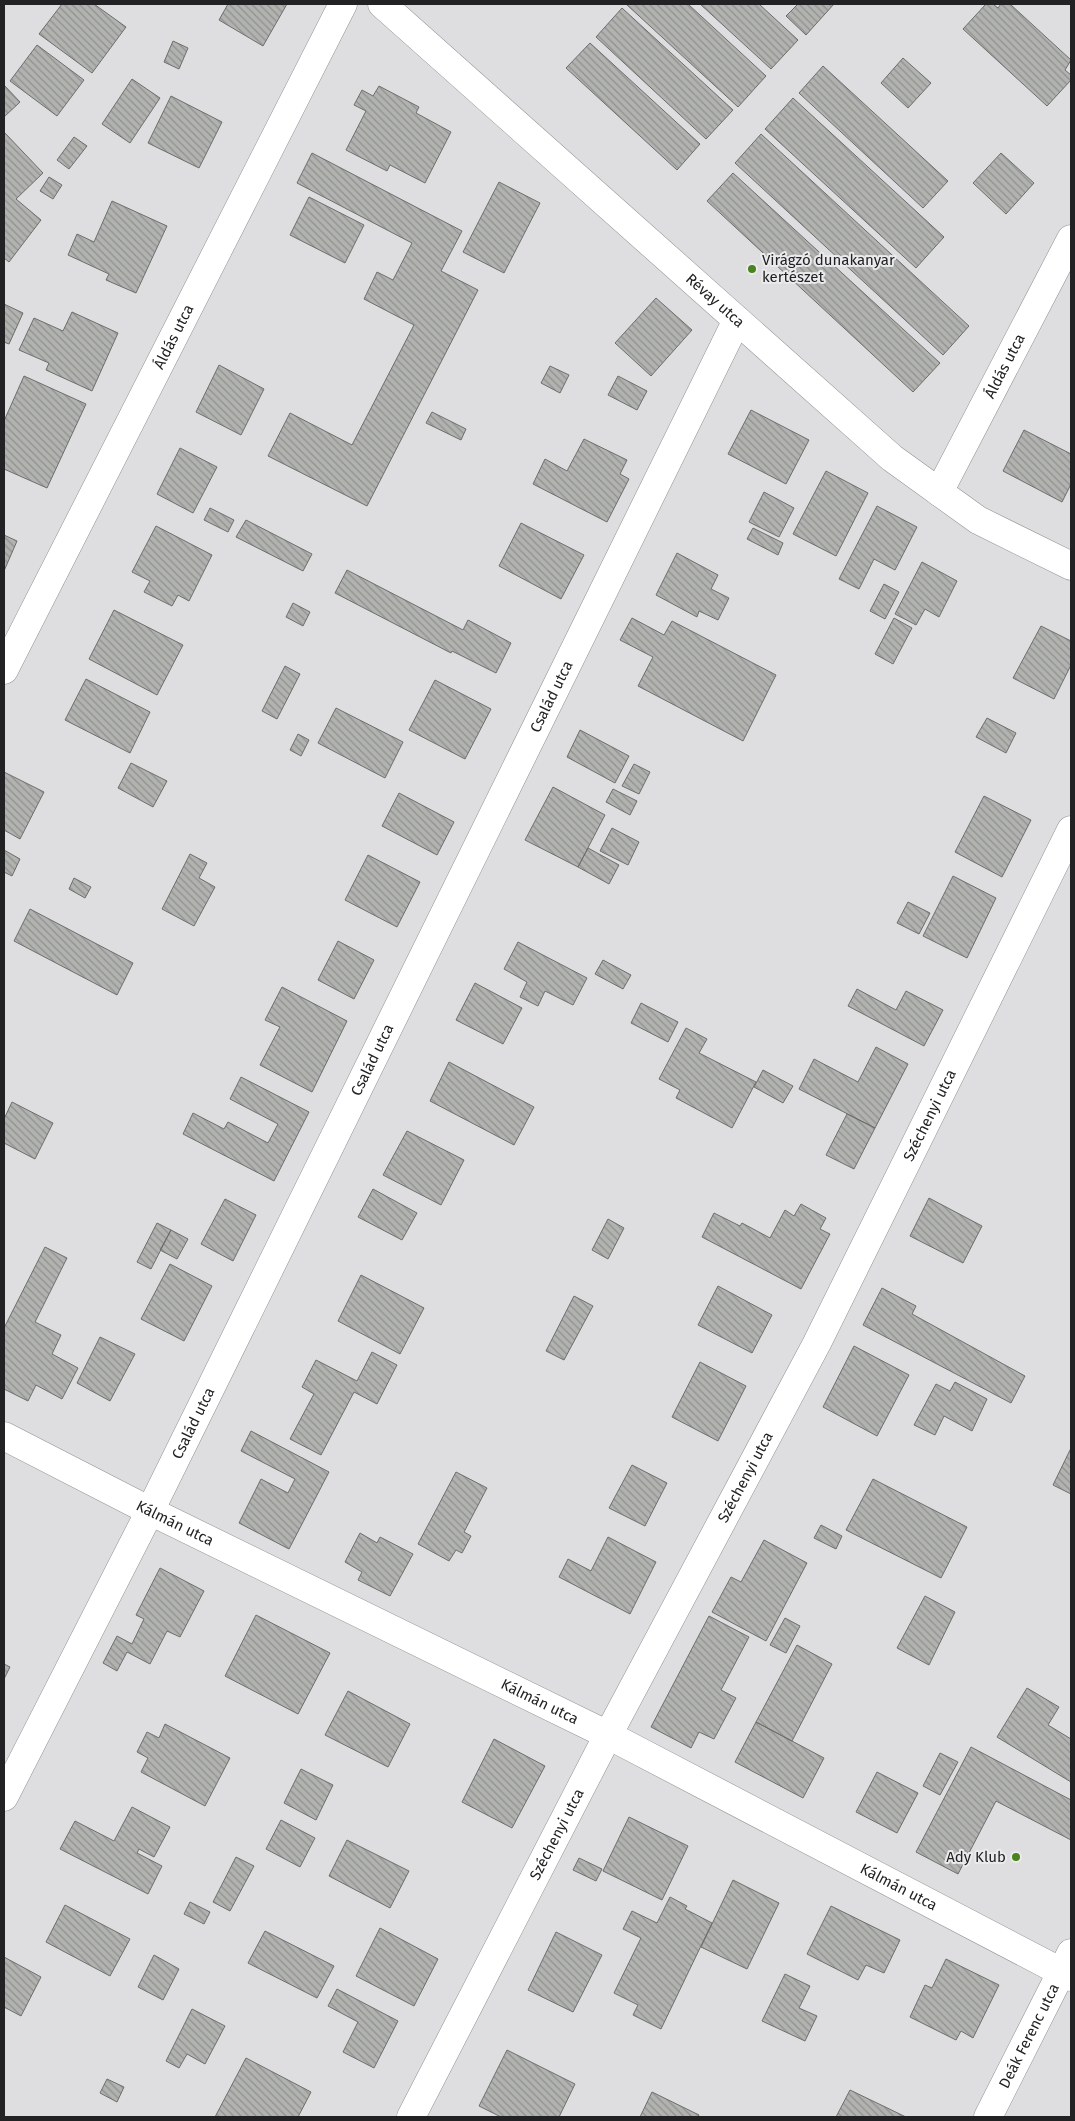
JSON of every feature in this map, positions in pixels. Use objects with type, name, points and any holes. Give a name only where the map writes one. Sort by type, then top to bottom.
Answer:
[{"type":"street","name":"Áldás utca","points":[[4,670],[344,4]]},
{"type":"street","name":"Révay utca","points":[[382,4],[892,458],[978,520],[1071,566]]},
{"type":"street","name":"Áldás utca","points":[[939,492],[1071,239]]},
{"type":"street","name":"Család utca","points":[[4,1797],[150,1511],[737,320]]},
{"type":"street","name":"Széchenyi utca","points":[[411,2117],[608,1735],[817,1343],[1071,830]]},
{"type":"street","name":"Kálmán utca","points":[[4,1436],[150,1511],[608,1735],[1068,1967]]},
{"type":"street","name":"Deák Ferenc utca","points":[[988,2117],[1068,1967]]},
{"type":"building","points":[[62,4],[94,4],[126,27],[92,73],[39,34]]},
{"type":"building","points":[[228,4],[287,4],[263,46],[219,20]]},
{"type":"building","points":[[626,4],[688,4],[766,76],[738,107]]},
{"type":"building","points":[[700,4],[759,4],[798,40],[771,69]]},
{"type":"building","points":[[798,4],[834,4],[806,35],[786,16]]},
{"type":"building","points":[[986,4],[993,4],[998,8],[1001,4],[1010,4],[1071,60],[1065,70],[1071,75],[1071,80],[1047,106],[963,29]]},
{"type":"building","points":[[622,8],[733,110],[706,139],[596,37]]},
{"type":"building","points":[[173,41],[188,48],[179,69],[164,62]]},
{"type":"building","points":[[590,43],[700,144],[677,170],[566,68]]},
{"type":"building","points":[[37,45],[84,80],[57,116],[10,81]]},
{"type":"building","points":[[903,58],[931,83],[908,108],[881,83]]},
{"type":"building","points":[[823,66],[948,181],[923,208],[799,93]]},
{"type":"building","points":[[132,79],[160,98],[130,143],[102,124]]},
{"type":"building","points":[[4,85],[20,102],[4,117]]},
{"type":"building","points":[[379,86],[419,107],[416,113],[451,132],[425,183],[390,165],[387,171],[346,150],[366,111],[354,105],[362,90],[373,96]]},
{"type":"building","points":[[171,96],[222,122],[199,168],[148,143]]},
{"type":"building","points":[[793,98],[944,237],[916,268],[765,129]]},
{"type":"building","points":[[4,132],[43,173],[16,199],[41,220],[9,262],[4,258]]},
{"type":"building","points":[[761,134],[969,326],[943,355],[735,163]]},
{"type":"building","points":[[74,137],[87,146],[69,169],[57,160]]},
{"type":"building","points":[[312,153],[462,231],[441,271],[478,290],[367,506],[268,456],[290,413],[352,445],[414,325],[364,299],[377,272],[393,280],[412,243],[297,183]]},
{"type":"building","points":[[1001,153],[1034,183],[1006,214],[973,183]]},
{"type":"building","points":[[733,173],[940,363],[913,392],[707,201]]},
{"type":"building","points":[[49,177],[62,185],[53,199],[40,191]]},
{"type":"building","points":[[499,182],[540,203],[504,273],[463,252]]},
{"type":"building","points":[[309,197],[364,225],[345,263],[290,235]]},
{"type":"building","points":[[112,201],[167,226],[136,293],[106,280],[109,274],[68,255],[77,234],[94,242]]},
{"type":"building","points":[[656,298],[692,330],[651,376],[615,343]]},
{"type":"building","points":[[4,304],[23,313],[9,344],[4,342]]},
{"type":"building","points":[[72,312],[118,333],[92,391],[46,370],[49,363],[19,350],[34,318],[63,331]]},
{"type":"building","points":[[219,365],[264,389],[241,435],[196,412]]},
{"type":"building","points":[[550,366],[569,375],[560,393],[541,383]]},
{"type":"building","points":[[24,376],[86,404],[47,488],[4,469],[4,421]]},
{"type":"building","points":[[618,376],[647,391],[637,410],[608,395]]},
{"type":"building","points":[[751,410],[809,440],[786,484],[728,454]]},
{"type":"building","points":[[432,412],[466,429],[461,440],[426,423]]},
{"type":"building","points":[[1024,430],[1071,454],[1071,484],[1062,502],[1003,471]]},
{"type":"building","points":[[584,439],[627,460],[620,474],[629,479],[607,522],[533,484],[545,459],[567,471]]},
{"type":"building","points":[[180,448],[217,467],[193,513],[157,494]]},
{"type":"building","points":[[826,471],[868,493],[836,556],[793,534]]},
{"type":"building","points":[[764,492],[794,508],[779,537],[749,522]]},
{"type":"building","points":[[877,506],[917,527],[895,570],[874,559],[859,589],[839,579]]},
{"type":"building","points":[[210,508],[234,520],[228,532],[204,520]]},
{"type":"building","points":[[246,520],[312,554],[303,571],[236,537]]},
{"type":"building","points":[[521,523],[584,555],[561,599],[499,566]]},
{"type":"building","points":[[156,526],[212,555],[189,601],[178,595],[172,606],[144,592],[150,581],[132,572]]},
{"type":"building","points":[[753,528],[783,543],[778,555],[747,539]]},
{"type":"building","points":[[4,535],[17,541],[4,571]]},
{"type":"building","points":[[677,553],[718,575],[711,589],[729,598],[718,620],[699,611],[697,617],[656,595]]},
{"type":"building","points":[[922,562],[957,581],[939,617],[925,609],[916,625],[895,614]]},
{"type":"building","points":[[347,570],[463,630],[468,620],[511,643],[496,673],[452,651],[451,653],[335,593]]},
{"type":"building","points":[[884,584],[899,592],[885,619],[870,611]]},
{"type":"building","points":[[293,603],[310,612],[303,626],[286,617]]},
{"type":"building","points":[[114,610],[183,645],[157,695],[89,659]]},
{"type":"building","points":[[632,618],[664,635],[672,621],[776,675],[743,741],[638,686],[653,657],[620,640]]},
{"type":"building","points":[[894,618],[912,628],[893,664],[875,654]]},
{"type":"building","points":[[1041,626],[1071,641],[1071,665],[1054,699],[1013,678]]},
{"type":"building","points":[[285,666],[300,674],[277,719],[262,711]]},
{"type":"building","points":[[86,679],[150,712],[130,753],[65,720]]},
{"type":"building","points":[[435,680],[491,709],[465,759],[409,730]]},
{"type":"building","points":[[336,708],[403,742],[385,778],[318,743]]},
{"type":"building","points":[[987,718],[1016,733],[1006,753],[976,737]]},
{"type":"building","points":[[580,730],[629,756],[615,783],[567,757]]},
{"type":"building","points":[[298,734],[309,740],[301,756],[290,750]]},
{"type":"building","points":[[131,763],[167,781],[153,807],[118,788]]},
{"type":"building","points":[[634,764],[650,772],[639,794],[622,786]]},
{"type":"building","points":[[4,772],[44,792],[20,839],[4,830]]},
{"type":"building","points":[[553,787],[605,815],[578,867],[525,840]]},
{"type":"building","points":[[613,789],[637,801],[630,815],[606,802]]},
{"type":"building","points":[[399,793],[454,822],[437,855],[382,826]]},
{"type":"building","points":[[984,796],[1031,820],[1002,877],[955,852]]},
{"type":"building","points":[[612,828],[639,842],[628,865],[600,851]]},
{"type":"building","points":[[588,848],[619,865],[609,884],[578,867]]},
{"type":"building","points":[[4,850],[20,859],[12,876],[4,872]]},
{"type":"building","points":[[190,854],[207,863],[199,878],[215,887],[194,926],[162,909]]},
{"type":"building","points":[[368,855],[420,882],[397,927],[345,900]]},
{"type":"building","points":[[953,876],[996,898],[967,958],[923,936]]},
{"type":"building","points":[[74,878],[91,887],[85,898],[69,889]]},
{"type":"building","points":[[908,902],[930,913],[919,934],[897,923]]},
{"type":"building","points":[[30,909],[133,963],[117,995],[14,941]]},
{"type":"building","points":[[338,941],[374,960],[354,999],[318,980]]},
{"type":"building","points":[[518,942],[587,978],[573,1005],[545,991],[538,1006],[520,997],[527,982],[504,969]]},
{"type":"building","points":[[603,960],[631,975],[623,989],[595,974]]},
{"type":"building","points":[[475,983],[522,1008],[503,1044],[456,1020]]},
{"type":"building","points":[[282,987],[347,1021],[312,1092],[260,1065],[280,1027],[265,1020]]},
{"type":"building","points":[[857,989],[896,1010],[906,991],[943,1010],[924,1046],[848,1006]]},
{"type":"building","points":[[641,1003],[678,1022],[668,1042],[631,1023]]},
{"type":"building","points":[[686,1028],[707,1039],[699,1053],[756,1082],[732,1128],[676,1098],[680,1090],[659,1079]]},
{"type":"building","points":[[876,1047],[908,1064],[875,1128],[799,1089],[814,1059],[858,1082]]},
{"type":"building","points":[[449,1062],[534,1107],[514,1145],[430,1101]]},
{"type":"building","points":[[763,1070],[793,1086],[783,1103],[754,1087]]},
{"type":"building","points":[[241,1077],[309,1112],[274,1181],[183,1134],[193,1113],[224,1129],[228,1122],[268,1143],[278,1124],[230,1099]]},
{"type":"building","points":[[12,1102],[53,1123],[35,1159],[4,1143],[4,1119]]},
{"type":"building","points":[[847,1114],[875,1128],[854,1169],[826,1155]]},
{"type":"building","points":[[407,1131],[464,1160],[441,1205],[383,1175]]},
{"type":"building","points":[[373,1189],[417,1213],[402,1240],[358,1217]]},
{"type":"building","points":[[929,1198],[982,1226],[963,1263],[910,1236]]},
{"type":"building","points":[[225,1199],[256,1215],[233,1261],[201,1244]]},
{"type":"building","points":[[801,1204],[826,1218],[820,1229],[830,1234],[801,1289],[702,1237],[714,1213],[740,1226],[742,1223],[770,1238],[785,1210],[794,1216]]},
{"type":"building","points":[[608,1219],[624,1228],[608,1259],[592,1250]]},
{"type":"building","points":[[157,1223],[171,1230],[151,1269],[137,1262]]},
{"type":"building","points":[[171,1230],[188,1239],[177,1259],[160,1250]]},
{"type":"building","points":[[45,1247],[67,1258],[35,1322],[61,1335],[52,1354],[78,1368],[62,1399],[36,1385],[28,1401],[4,1389],[4,1328]]},
{"type":"building","points":[[170,1264],[212,1286],[184,1341],[141,1319]]},
{"type":"building","points":[[361,1275],[424,1308],[400,1354],[338,1321]]},
{"type":"building","points":[[718,1286],[772,1315],[752,1353],[698,1325]]},
{"type":"building","points":[[882,1288],[916,1306],[912,1314],[1025,1376],[1011,1403],[863,1325]]},
{"type":"building","points":[[574,1296],[593,1306],[564,1360],[546,1351]]},
{"type":"building","points":[[100,1337],[135,1354],[110,1401],[77,1383]]},
{"type":"building","points":[[854,1346],[909,1375],[877,1436],[823,1407]]},
{"type":"building","points":[[372,1352],[397,1365],[377,1404],[354,1392],[321,1455],[290,1439],[314,1394],[302,1387],[316,1360],[357,1381]]},
{"type":"building","points":[[700,1362],[746,1386],[718,1441],[672,1417]]},
{"type":"building","points":[[955,1382],[987,1399],[972,1431],[944,1416],[935,1435],[914,1425],[936,1384],[950,1391]]},
{"type":"building","points":[[251,1431],[329,1472],[289,1549],[239,1523],[261,1479],[288,1493],[295,1479],[241,1451]]},
{"type":"building","points":[[1071,1448],[1071,1494],[1053,1485]]},
{"type":"building","points":[[632,1465],[667,1483],[645,1526],[609,1508]]},
{"type":"building","points":[[456,1472],[487,1488],[464,1532],[471,1536],[462,1553],[456,1550],[449,1561],[418,1544]]},
{"type":"building","points":[[873,1479],[967,1527],[941,1578],[846,1530]]},
{"type":"building","points":[[821,1525],[842,1536],[836,1549],[814,1538]]},
{"type":"building","points":[[360,1533],[377,1543],[380,1537],[413,1554],[390,1596],[358,1580],[362,1572],[345,1562]]},
{"type":"building","points":[[608,1537],[656,1562],[630,1614],[559,1577],[568,1559],[591,1571]]},
{"type":"building","points":[[764,1540],[807,1563],[766,1641],[712,1612],[731,1577],[741,1582]]},
{"type":"building","points":[[160,1568],[204,1591],[180,1637],[167,1631],[150,1664],[127,1652],[117,1671],[103,1663],[117,1636],[132,1644],[144,1619],[136,1615]]},
{"type":"building","points":[[925,1596],[955,1612],[929,1665],[897,1648]]},
{"type":"building","points":[[256,1615],[330,1653],[298,1714],[225,1676]]},
{"type":"building","points":[[709,1616],[749,1637],[721,1690],[736,1698],[714,1739],[699,1732],[691,1748],[651,1727]]},
{"type":"building","points":[[785,1618],[800,1626],[786,1653],[770,1645]]},
{"type":"building","points":[[797,1645],[832,1664],[792,1741],[756,1722]]},
{"type":"building","points":[[4,1664],[10,1667],[4,1679]]},
{"type":"building","points":[[1027,1688],[1059,1707],[1048,1725],[1071,1739],[1071,1782],[997,1737]]},
{"type":"building","points":[[348,1691],[410,1724],[388,1767],[325,1735]]},
{"type":"building","points":[[756,1722],[824,1758],[803,1798],[735,1762]]},
{"type":"building","points":[[165,1724],[230,1758],[205,1806],[141,1772],[148,1758],[137,1752],[147,1732],[159,1738]]},
{"type":"building","points":[[494,1739],[545,1766],[512,1828],[462,1802]]},
{"type":"building","points":[[971,1747],[1071,1800],[1071,1840],[996,1801],[958,1874],[916,1852]]},
{"type":"building","points":[[940,1753],[958,1762],[940,1795],[923,1786]]},
{"type":"building","points":[[301,1769],[333,1785],[316,1820],[284,1803]]},
{"type":"building","points":[[877,1772],[918,1793],[897,1833],[856,1812]]},
{"type":"building","points":[[132,1807],[170,1827],[154,1857],[139,1849],[137,1853],[162,1866],[148,1894],[60,1849],[75,1821],[114,1841]]},
{"type":"building","points":[[629,1817],[688,1846],[662,1900],[603,1871]]},
{"type":"building","points":[[281,1820],[315,1838],[300,1867],[266,1849]]},
{"type":"building","points":[[347,1840],[409,1871],[390,1908],[329,1876]]},
{"type":"building","points":[[236,1857],[254,1866],[230,1911],[213,1902]]},
{"type":"building","points":[[579,1858],[602,1869],[596,1881],[573,1870]]},
{"type":"building","points":[[733,1880],[779,1903],[747,1969],[701,1947]]},
{"type":"building","points":[[670,1897],[687,1906],[685,1909],[712,1923],[661,2029],[633,2015],[638,2005],[614,1993],[641,1938],[623,1929],[632,1911],[657,1923]]},
{"type":"building","points":[[190,1902],[210,1912],[204,1924],[184,1914]]},
{"type":"building","points":[[65,1905],[130,1939],[110,1976],[46,1942]]},
{"type":"building","points":[[831,1906],[900,1940],[884,1973],[866,1965],[858,1980],[807,1954]]},
{"type":"building","points":[[380,1928],[438,1959],[414,2006],[356,1976]]},
{"type":"building","points":[[265,1931],[334,1966],[317,1998],[248,1963]]},
{"type":"building","points":[[556,1932],[602,1955],[573,2012],[528,1990]]},
{"type":"building","points":[[154,1955],[179,1969],[163,2000],[138,1987]]},
{"type":"building","points":[[4,1957],[41,1977],[21,2016],[4,2007]]},
{"type":"building","points":[[946,1959],[999,1985],[973,2038],[961,2031],[956,2040],[910,2017],[925,1985],[932,1988]]},
{"type":"building","points":[[785,1974],[810,1986],[799,2008],[817,2016],[805,2041],[762,2021]]},
{"type":"building","points":[[337,1989],[398,2021],[374,2068],[343,2052],[358,2022],[328,2006]]},
{"type":"building","points":[[192,2009],[225,2026],[205,2064],[187,2054],[179,2068],[166,2061]]},
{"type":"building","points":[[507,2050],[575,2084],[559,2117],[501,2117],[479,2106]]},
{"type":"building","points":[[246,2058],[311,2092],[298,2117],[215,2117]]},
{"type":"building","points":[[107,2079],[124,2087],[117,2102],[100,2093]]},
{"type":"building","points":[[850,2090],[906,2117],[836,2117]]},
{"type":"building","points":[[652,2092],[699,2115],[698,2117],[640,2117]]},
{"type":"place","name":"Virágzó dunakanyar kertészet","points":[[752,269]]},
{"type":"place","name":"Ady Klub","points":[[1016,1857]]}]
